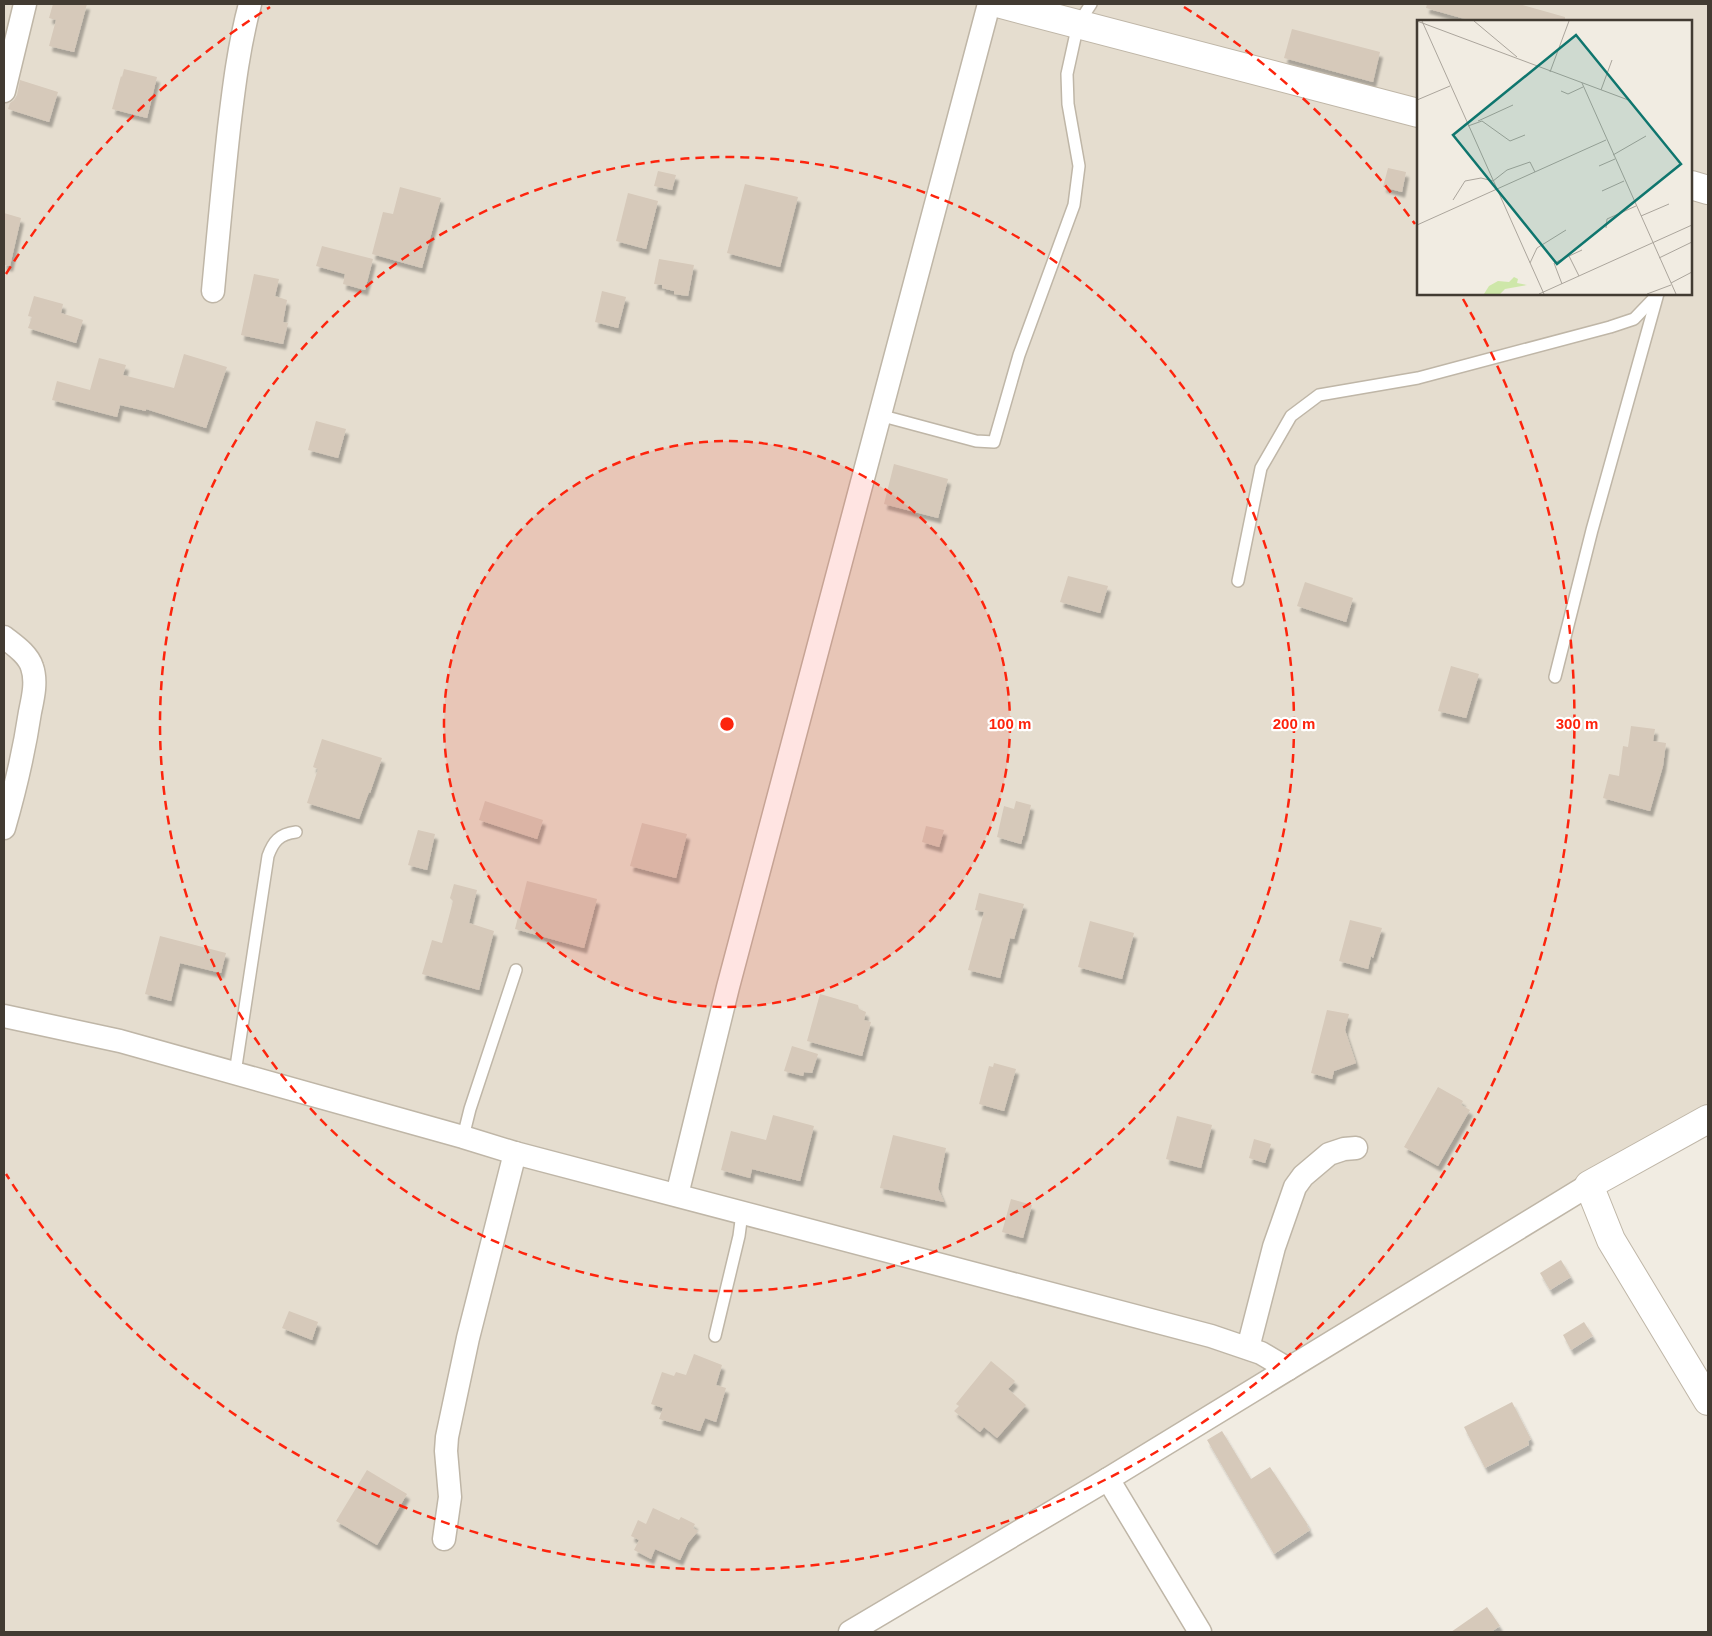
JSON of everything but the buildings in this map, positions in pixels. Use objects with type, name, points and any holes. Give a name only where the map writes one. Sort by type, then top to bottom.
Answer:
[{"type":"street","points":[[4,91],[26,4]]},
{"type":"street","points":[[213,291],[221,196],[236,75],[250,4]]},
{"type":"street","points":[[677,1195],[728,987],[989,4]]},
{"type":"street","points":[[1001,4],[1085,14],[1417,113]]},
{"type":"street","points":[[1692,185],[1708,190]]},
{"type":"street","points":[[4,636],[17,647],[32,667],[34,685],[27,735],[4,828]]},
{"type":"street","points":[[4,1016],[120,1041],[463,1136],[515,1153],[1211,1336],[1248,1348],[1273,1359],[1288,1369]]},
{"type":"street","points":[[850,1632],[1108,1479],[1590,1185],[1708,1119]]},
{"type":"street","points":[[1248,1348],[1274,1247],[1295,1186],[1303,1176],[1329,1154],[1344,1149],[1356,1148]]},
{"type":"street","points":[[444,1539],[450,1496],[446,1451],[447,1437],[468,1338],[515,1153]]},
{"type":"street","points":[[1590,1185],[1610,1240],[1708,1401]]},
{"type":"street","points":[[1108,1479],[1200,1632]]},
{"type":"lane","points":[[879,415],[976,441],[994,442],[1019,355],[1074,205],[1079,166],[1068,104],[1067,74],[1085,14]]},
{"type":"lane","points":[[1238,581],[1261,468],[1290,416],[1318,395],[1418,378],[1634,319],[1657,295]]},
{"type":"lane","points":[[1555,677],[1592,530],[1658,295]]},
{"type":"lane","points":[[235,1073],[268,856],[273,844],[287,833],[296,832]]},
{"type":"lane","points":[[463,1136],[470,1109],[516,970]]},
{"type":"lane","points":[[715,1336],[739,1236],[742,1213]]},
{"type":"shaded area","points":[[4,4],[1708,4],[1708,1128],[846,1632],[4,1632]]}]
